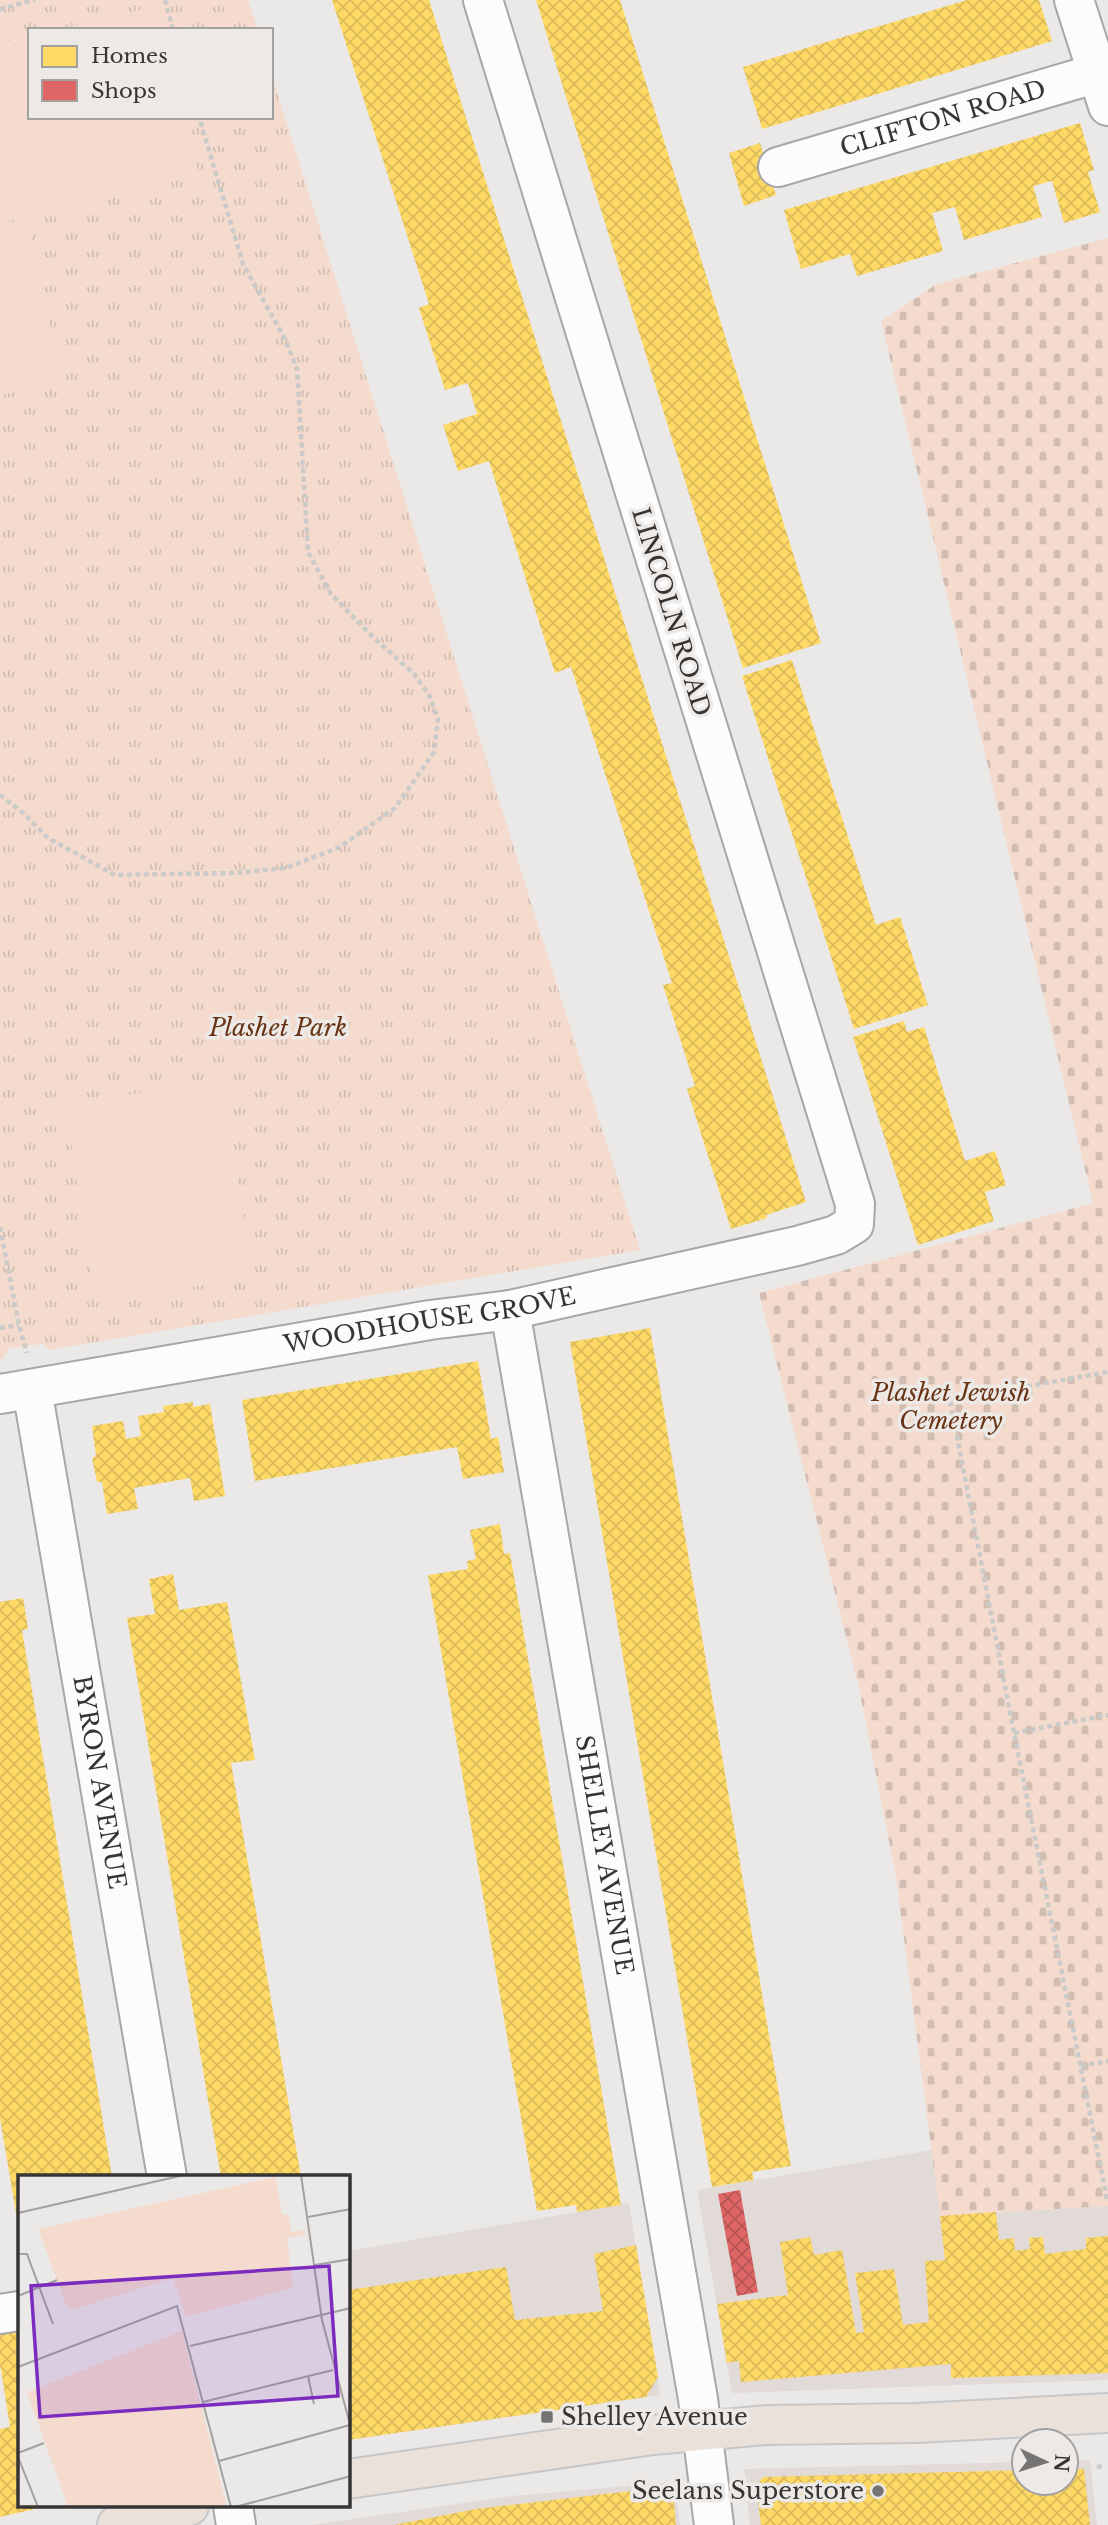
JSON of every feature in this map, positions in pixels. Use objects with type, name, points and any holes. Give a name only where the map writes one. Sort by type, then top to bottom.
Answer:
[{"type":"main road","points":[[350,2479],[653,2435],[767,2425],[917,2423],[1108,2413]]},
{"type":"main road","points":[[117,2525],[181,2508]]},
{"type":"street","name":"LINCOLN ROAD","points":[[483,0],[855,1204],[854,1224]]},
{"type":"street","points":[[1074,0],[1104,83]]},
{"type":"street","name":"CLIFTON ROAD","points":[[778,167],[1104,83]]},
{"type":"street","name":"WOODHOUSE GROVE","points":[[16,1392],[430,1320],[510,1310],[797,1246],[836,1235],[854,1224]]},
{"type":"street","name":"SHELLEY AVENUE","points":[[510,1310],[704,2431],[714,2525]]},
{"type":"street","name":"BYRON AVENUE","points":[[16,1392],[167,2175]]},
{"type":"street","points":[[0,2314],[18,2311]]},
{"type":"path","points":[[0,9],[35,0]]},
{"type":"path","points":[[164,0],[172,28]]},
{"type":"path","points":[[0,795],[48,838],[115,875],[247,872],[286,868],[340,847],[395,808],[434,752],[438,719],[429,695],[415,674],[372,636],[331,594],[308,552],[297,369],[285,339],[243,264],[200,119]]},
{"type":"path","points":[[0,1227],[19,1325],[26,1345],[16,1392]]},
{"type":"path","points":[[0,1328],[19,1325]]},
{"type":"path","points":[[1107,2199],[950,1400],[1108,1372]]},
{"type":"path","points":[[1014,1733],[1108,1715]]},
{"type":"path","points":[[1081,2067],[1108,2061]]},
{"type":"shaded area","points":[[932,2150],[941,2216],[1108,2206],[1108,2380],[732,2393],[697,2190]]},
{"type":"shaded area","points":[[629,2203],[660,2395],[350,2440],[350,2251]]},
{"type":"shaded area","points":[[1080,2460],[1090,2460],[1097,2525],[750,2525],[744,2469],[1010,2462],[1010,2497],[1080,2497]]},
{"type":"shaded area","points":[[675,2482],[680,2525],[312,2525],[511,2496]]},
{"type":"green space","name":"Plashet Park","points":[[0,0],[248,0],[257,28],[28,28],[28,119],[273,119],[273,79],[640,1250],[49,1350],[43,1344],[10,1348],[3,1359],[0,1359]]},
{"type":"green space","points":[[159,5],[165,28],[64,28]]},
{"type":"green space","points":[[28,36],[28,119],[186,119],[199,175],[1,223],[0,43]]},
{"type":"green space","points":[[28,220],[62,382],[0,395],[0,226]]},
{"type":"green space","name":"Plashet Jewish Cemetery","points":[[1108,238],[1108,2206],[940,2216],[896,1877],[859,1688],[759,1293],[1093,1203],[881,321],[937,284]]},
{"type":"green space","points":[[223,1080],[253,1277],[96,1302],[65,1105]]},
{"type":"building: Homes","points":[[332,0],[429,0],[806,1202],[766,1215],[767,1218],[731,1229],[687,1089],[695,1086],[663,985],[672,983],[571,667],[555,673],[489,461],[458,471],[443,425],[477,414],[468,383],[445,390],[419,308],[429,304]]},
{"type":"building: Homes","points":[[536,0],[620,0],[821,643],[743,668]]},
{"type":"building: Homes","points":[[967,0],[1039,0],[1052,41],[762,129],[743,67]]},
{"type":"building: Homes","points":[[1080,123],[1094,170],[1088,172],[1100,212],[1064,223],[1052,181],[1033,186],[1042,217],[964,240],[955,207],[932,213],[943,251],[857,276],[850,254],[801,269],[784,210]]},
{"type":"building: Homes","points":[[760,143],[776,195],[744,206],[729,153]]},
{"type":"building: Homes","points":[[792,660],[876,925],[900,917],[928,1005],[854,1029],[742,676]]},
{"type":"building: Homes","points":[[904,1021],[907,1032],[924,1027],[965,1161],[995,1151],[1006,1185],[985,1192],[994,1221],[918,1245],[853,1037]]},
{"type":"building: Homes","points":[[650,1328],[791,2166],[752,2172],[754,2180],[712,2187],[570,1342]]},
{"type":"building: Homes","points":[[478,1361],[491,1439],[498,1437],[504,1472],[463,1479],[457,1447],[255,1481],[242,1400]]},
{"type":"building: Homes","points":[[193,1402],[193,1407],[210,1404],[225,1496],[194,1501],[190,1478],[134,1488],[138,1509],[107,1514],[102,1482],[97,1482],[92,1458],[96,1456],[92,1426],[123,1421],[126,1439],[141,1436],[138,1416],[164,1412],[163,1406]]},
{"type":"building: Homes","points":[[500,1524],[504,1554],[510,1553],[621,2205],[577,2212],[576,2205],[537,2211],[428,1575],[468,1569],[467,1561],[476,1559],[470,1530]]},
{"type":"building: Homes","points":[[173,1574],[179,1610],[227,1602],[255,1760],[231,1763],[301,2175],[221,2175],[127,1618],[155,1614],[149,1579]]},
{"type":"building: Homes","points":[[23,1598],[28,1629],[22,1630],[112,2175],[18,2175],[18,2225],[0,2118],[0,1602]]},
{"type":"building: Homes","points":[[996,2212],[999,2240],[1014,2238],[1015,2251],[1030,2249],[1029,2238],[1043,2237],[1045,2254],[1086,2249],[1086,2238],[1108,2236],[1108,2373],[951,2378],[951,2364],[741,2382],[739,2361],[727,2363],[717,2304],[788,2295],[780,2242],[810,2237],[814,2255],[842,2250],[856,2333],[864,2332],[855,2273],[894,2269],[903,2325],[929,2322],[925,2261],[945,2260],[940,2216]]},
{"type":"building: Homes","points":[[636,2245],[658,2377],[646,2397],[350,2440],[350,2290],[506,2267],[515,2320],[603,2311],[594,2254]]},
{"type":"building: Homes","points":[[18,2326],[18,2508],[39,2508],[0,2517],[0,2429],[10,2427],[0,2364],[0,2329]]},
{"type":"building: Homes","points":[[1080,2469],[1084,2469],[1090,2525],[761,2525],[756,2486],[763,2477],[1010,2470],[1010,2497],[1080,2497]]},
{"type":"building: Homes","points":[[665,2487],[673,2491],[676,2525],[394,2525],[476,2509]]},
{"type":"building: Shops","points":[[740,2190],[758,2292],[737,2296],[718,2194]]},
{"type":"place","name":"Shelley Avenue","points":[[547,2417]]},
{"type":"place","name":"Seelans Superstore","points":[[878,2491]]}]
